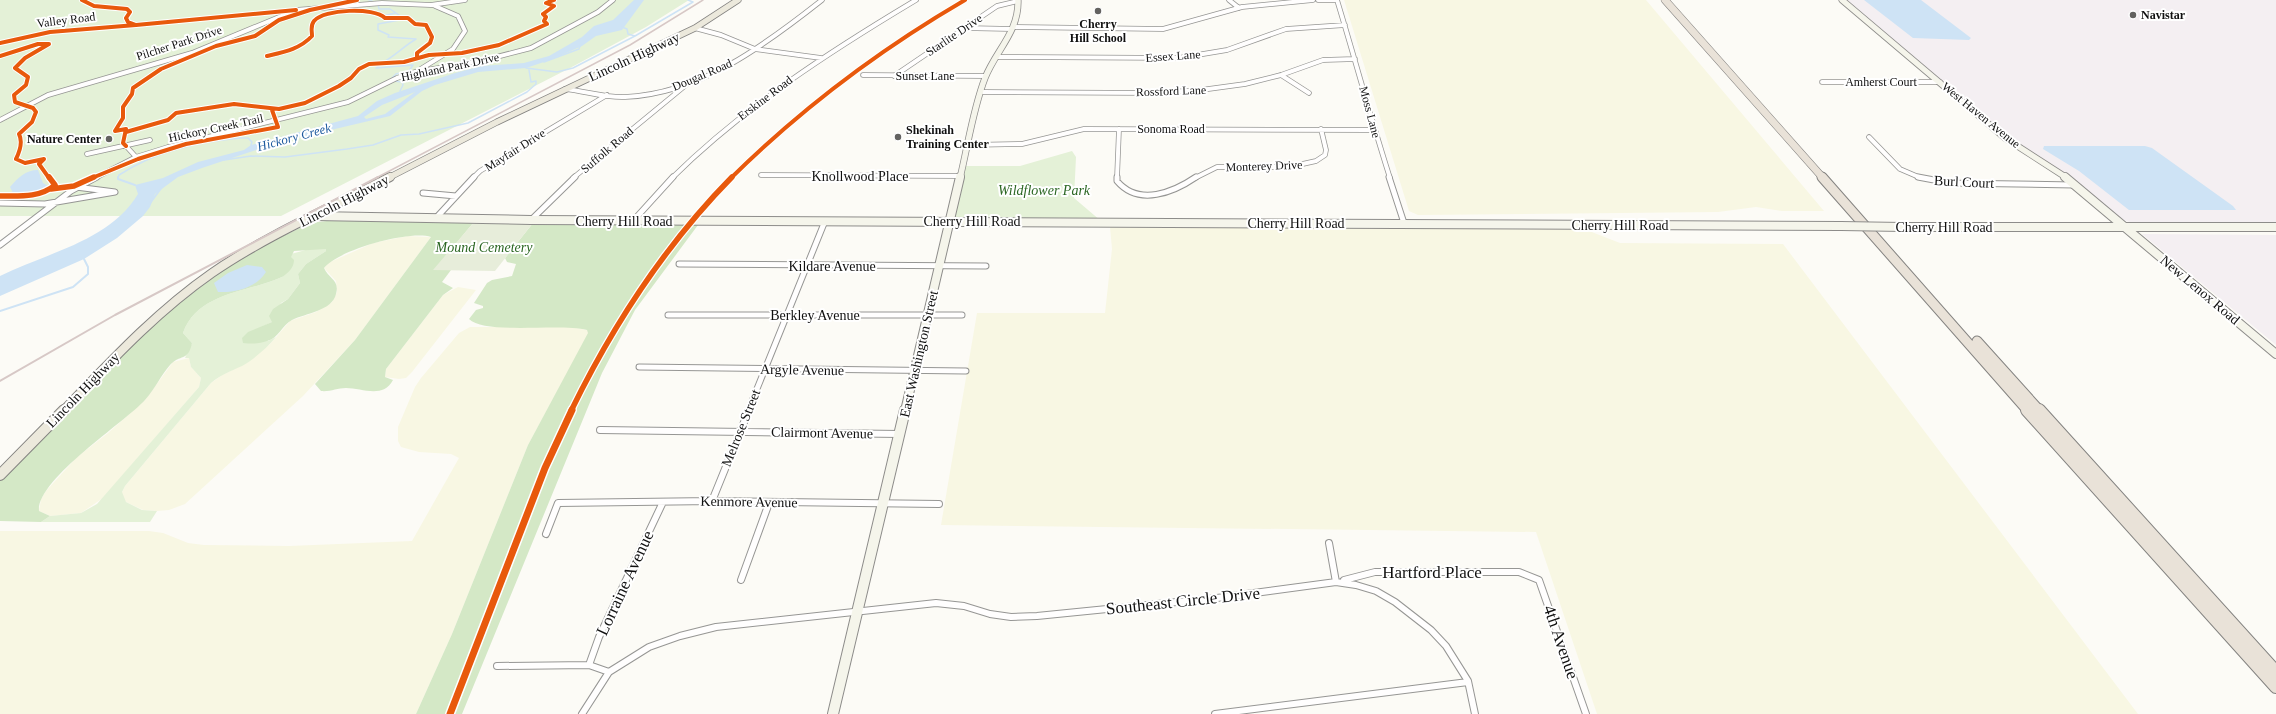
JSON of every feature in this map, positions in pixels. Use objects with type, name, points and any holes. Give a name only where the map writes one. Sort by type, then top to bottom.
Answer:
[{"type":"highway","points":[[1665,0],[2071,459],[2276,687]]},
{"type":"highway","points":[[1671,0],[2276,672]]},
{"type":"main road","name":"Lincoln Highway","points":[[0,475],[144,328],[172,303],[212,274],[248,251],[497,122],[695,28],[738,0]]},
{"type":"street","name":"Pilcher Park Drive","points":[[0,120],[48,95],[192,53],[296,10],[382,3],[431,5],[465,0]]},
{"type":"street","name":"Highland Park Drive","points":[[0,245],[53,202],[76,187],[136,157],[168,147],[348,102],[397,78],[415,72],[494,58],[531,48],[598,12],[613,0]]},
{"type":"street","name":"Dougal Road","points":[[565,90],[607,95],[645,95],[688,83],[755,49],[792,24],[822,0]]},
{"type":"street","name":"Erskine Road","points":[[633,221],[662,188],[716,136],[762,98],[821,58],[916,0]]},
{"type":"street","name":"Starlite Drive","points":[[894,76],[997,6],[1018,0]]},
{"type":"street","name":"East Washington Street","points":[[833,714],[976,112],[983,92],[986,76],[1013,28],[1017,17],[1018,0]]},
{"type":"street","points":[[1229,0],[1239,8]]},
{"type":"street","points":[[965,28],[1163,29],[1176,27],[1239,8],[1263,4],[1313,0]]},
{"type":"street","points":[[1318,0],[1337,0]]},
{"type":"street","name":"Moss Lane","points":[[1337,0],[1374,130],[1404,223]]},
{"type":"street","name":"West Haven Avenue","points":[[1842,0],[2005,138],[2053,168],[2124,226]]},
{"type":"street","points":[[415,72],[452,49],[465,31],[458,16],[431,5]]},
{"type":"street","name":"Essex Lane","points":[[998,57],[1179,58],[1226,50],[1286,29],[1345,25]]},
{"type":"street","points":[[695,28],[721,35],[755,49],[821,58]]},
{"type":"street","name":"Rossford Lane","points":[[983,92],[1178,92],[1244,84],[1281,75],[1323,60],[1355,59]]},
{"type":"street","name":"Sunset Lane","points":[[863,75],[986,76]]},
{"type":"street","points":[[1281,75],[1309,93]]},
{"type":"street","name":"Amherst Court","points":[[1822,82],[1940,82]]},
{"type":"street","name":"Suffolk Road","points":[[531,220],[563,187],[688,83]]},
{"type":"street","name":"Mayfair Drive","points":[[434,219],[480,171],[607,95]]},
{"type":"street","name":"Monterey Drive","points":[[1119,129],[1117,181],[1122,187],[1132,192],[1154,195],[1175,192],[1207,171],[1217,167],[1293,166],[1312,163],[1325,155],[1326,150],[1321,129]]},
{"type":"street","name":"Sonoma Road","points":[[969,145],[1022,144],[1074,130],[1374,130]]},
{"type":"street","name":"Burl Court","points":[[1869,137],[1900,170],[1922,179],[1950,184],[2074,184]]},
{"type":"street","points":[[88,154],[150,140]]},
{"type":"street","points":[[126,146],[136,157]]},
{"type":"street","name":"Knollwood Place","points":[[760,175],[960,176]]},
{"type":"street","points":[[0,203],[53,202],[115,192],[76,187]]},
{"type":"street","points":[[423,193],[431,195],[456,196]]},
{"type":"street","name":"Cherry Hill Road","points":[[315,216],[633,221],[1404,223],[1903,227],[2276,227]]},
{"type":"street","name":"Melrose Street","points":[[712,501],[825,221]]},
{"type":"street","name":"New Lenox Road","points":[[2124,226],[2276,354]]},
{"type":"street","name":"Kildare Avenue","points":[[678,264],[986,266]]},
{"type":"street","name":"Berkley Avenue","points":[[668,315],[962,315]]},
{"type":"street","name":"Argyle Avenue","points":[[639,367],[764,370],[966,371]]},
{"type":"street","name":"Clairmont Avenue","points":[[600,430],[900,434]]},
{"type":"street","name":"Kenmore Avenue","points":[[546,534],[558,503],[712,501],[939,504]]},
{"type":"street","name":"Lorraine Avenue","points":[[589,664],[599,637],[663,502]]},
{"type":"street","points":[[741,580],[769,502]]},
{"type":"street","points":[[1329,543],[1336,582]]},
{"type":"street","name":"Hartford Place","points":[[1336,582],[1375,572],[1519,572],[1530,575]]},
{"type":"street","name":"4th Avenue","points":[[1530,575],[1539,580],[1586,714]]},
{"type":"street","name":"Southeast Circle Drive","points":[[609,672],[649,647],[680,636],[742,623],[936,603],[964,606],[990,614],[1011,617],[1037,616],[1217,598],[1336,582],[1353,583],[1378,593],[1404,608],[1432,630],[1452,653],[1468,682],[1475,714]]},
{"type":"street","points":[[497,666],[589,664],[609,672],[582,714]]},
{"type":"street","points":[[1215,714],[1468,682]]},
{"type":"shaded area","points":[[1845,0],[2276,0],[2276,225],[2135,224],[2121,219],[1999,130]]},
{"type":"shaded area","points":[[2142,234],[2276,235],[2276,345]]},
{"type":"green space","points":[[0,0],[689,0],[646,27],[570,68],[281,216],[0,216]]},
{"type":"green space","points":[[1344,0],[1646,0],[1824,211],[1782,211],[1756,207],[1718,212],[1418,215],[1409,211]]},
{"type":"green space","name":"Wildflower Park","points":[[1072,151],[1076,157],[1074,198],[1101,221],[952,220],[965,166],[1020,166]]},
{"type":"green space","points":[[335,220],[474,222],[434,270],[451,270],[442,282],[453,288],[443,295],[386,369],[385,377],[393,380],[389,386],[378,391],[346,388],[321,391],[315,384],[355,340],[431,237],[407,236],[374,243],[358,248],[332,261],[324,268],[337,286],[334,300],[318,311],[292,320],[275,337],[271,339],[252,344],[243,343],[242,338],[248,332],[272,322],[269,316],[273,309],[288,299],[300,283],[298,274],[306,264],[326,251],[326,249],[294,251],[291,257],[294,260],[292,268],[282,277],[212,301],[200,309],[190,319],[183,333],[192,343],[188,353],[170,365],[145,400],[83,452],[51,484],[42,498],[39,511],[50,516],[41,522],[0,521],[0,480],[160,317],[225,269],[265,245],[310,223]]},
{"type":"green space","name":"Mound Cemetery","points":[[474,222],[533,223],[495,271],[433,270]]},
{"type":"green space","points":[[533,223],[698,225],[635,310],[602,373],[462,714],[416,714],[452,634],[528,445],[588,333],[587,330],[575,328],[506,328],[478,324],[469,319],[476,310],[483,308],[483,306],[474,303],[487,283],[492,280],[512,276],[516,264],[507,262],[505,258]]},
{"type":"green space","points":[[1110,227],[1584,229],[1620,243],[1783,244],[2138,714],[1597,714],[1536,532],[941,525],[977,313],[1105,313],[1112,249]]},
{"type":"green space","points":[[408,236],[431,237],[355,340],[303,396],[185,504],[169,510],[157,511],[143,510],[126,502],[122,497],[122,492],[125,486],[211,383],[222,375],[244,364],[270,344],[290,321],[316,312],[332,302],[337,292],[336,281],[324,268],[328,263],[373,243]]},
{"type":"green space","points":[[313,248],[326,248],[326,251],[306,264],[298,274],[300,283],[288,299],[281,303],[272,322],[257,329],[268,341],[276,337],[251,360],[214,380],[125,486],[122,492],[126,502],[142,510],[157,511],[150,522],[41,522],[50,516],[81,513],[97,504],[199,387],[201,378],[191,367],[189,358],[185,358],[192,343],[183,333],[190,319],[200,309],[212,301],[282,277],[291,254]]},
{"type":"green space","points":[[458,287],[476,290],[406,378],[399,379],[385,377],[386,369],[443,295]]},
{"type":"green space","points":[[470,327],[572,327],[587,330],[589,333],[528,445],[452,634],[416,714],[0,714],[0,531],[149,531],[163,533],[188,543],[204,545],[289,546],[412,541],[459,458],[451,454],[419,452],[401,447],[398,441],[398,427],[415,387],[421,378],[459,333]]},
{"type":"green space","points":[[189,358],[191,367],[201,378],[199,387],[103,498],[81,513],[50,516],[39,511],[41,499],[46,491],[76,458],[108,433],[145,400],[173,362]]},
{"type":"water","points":[[634,0],[644,0],[622,30],[596,36],[582,46],[550,60],[526,68],[478,72],[435,85],[422,91],[390,116],[280,142],[178,177],[155,194],[150,207],[143,216],[117,238],[84,259],[0,296],[0,276],[94,235],[126,210],[138,194],[135,185],[163,178],[198,162],[244,150],[251,145],[358,116],[377,101],[395,93],[455,73],[482,66],[524,63],[549,56],[582,37],[594,26],[613,20]],"holes":[[[415,92],[385,114],[366,119],[364,117],[382,105]]]},
{"type":"water","points":[[1864,0],[1921,0],[1971,38],[1969,40],[1913,38]]},
{"type":"water","points":[[2044,146],[2145,146],[2152,148],[2233,206],[2236,210],[2129,210],[2079,171],[2043,149]]},
{"type":"water","points":[[38,170],[43,183],[48,186],[32,194],[13,193],[10,187],[19,178],[29,171]]},
{"type":"water","points":[[247,265],[262,267],[266,272],[251,286],[232,292],[218,292],[214,283],[228,273]]},
{"type":"waterway","points":[[635,36],[693,2],[688,0]]},
{"type":"waterway","points":[[378,4],[379,9],[390,9],[399,15]]},
{"type":"waterway","points":[[395,13],[384,16],[390,18],[399,15]]},
{"type":"waterway","points":[[382,63],[416,39],[388,37],[389,35],[378,30],[378,24],[405,19]]},
{"type":"waterway","points":[[622,27],[627,29],[628,34],[635,36]]},
{"type":"waterway","points":[[526,68],[557,72],[573,68],[635,36]]},
{"type":"waterway","name":"Hickory Creek","points":[[544,62],[579,49],[580,46]]},
{"type":"waterway","points":[[380,65],[376,68],[413,65],[409,71],[396,74],[389,81]]},
{"type":"waterway","points":[[224,160],[251,156],[285,157],[347,149],[373,145],[401,135],[419,134],[468,123],[527,92],[536,84],[536,81],[531,82],[529,70]]},
{"type":"waterway","points":[[394,81],[402,82],[403,85],[400,91]]},
{"type":"waterway","points":[[118,178],[119,175],[147,160],[193,145],[240,138],[248,138],[252,142],[251,145]]},
{"type":"waterway","points":[[118,178],[135,185]]},
{"type":"waterway","name":"Hickory Creek","points":[[148,206],[162,187]]},
{"type":"waterway","points":[[0,311],[73,287],[88,274],[88,267],[84,259]]},
{"type":"railway","points":[[376,178],[630,45],[703,0]]},
{"type":"railway","points":[[0,381],[115,315],[378,177]]},
{"type":"cycle path","name":"Valley Road","points":[[82,0],[94,6],[127,9],[130,12],[126,18],[128,22],[136,25],[296,10]]},
{"type":"cycle path","points":[[126,146],[123,143],[126,129],[115,131],[123,118],[123,107],[132,94],[133,88],[161,69],[216,46],[255,36],[279,20],[310,10],[357,0]]},
{"type":"cycle path","name":"Hickory Creek Trail","points":[[126,132],[168,120],[176,113],[234,104],[279,109],[305,103],[339,86],[351,78],[359,69],[369,64],[404,62],[429,55],[462,53],[499,45],[547,24],[544,21],[546,17],[543,14],[554,6],[546,3],[554,0]]},
{"type":"cycle path","points":[[450,714],[556,442],[605,345],[643,284],[689,225],[723,186],[759,150],[797,116],[878,54],[965,0]]},
{"type":"cycle path","points":[[267,56],[292,50],[308,41],[312,36],[311,26],[315,20],[322,16],[343,11],[354,11],[381,14],[385,18],[408,18],[415,24],[426,25],[432,37],[430,43],[417,53],[417,57]]},
{"type":"cycle path","name":"Valley Road","points":[[0,43],[16,38],[50,32],[136,25]]},
{"type":"cycle path","points":[[0,56],[38,44],[49,44],[25,58],[15,68],[28,77],[26,85],[14,95],[15,102],[33,108],[36,112],[32,122],[19,134],[22,140],[19,149],[20,152],[16,159],[25,163],[44,159],[39,164],[40,167],[55,185],[44,193],[37,195],[0,196]]},
{"type":"cycle path","name":"Hickory Creek Trail","points":[[51,189],[74,186],[138,159],[186,144],[278,127],[272,110]]},
{"type":"place","name":"Cherry Hill School","points":[[1098,11]]},
{"type":"place","name":"Navistar","points":[[2133,15]]},
{"type":"place","name":"Shekinah Training Center","points":[[898,137]]},
{"type":"place","name":"Nature Center","points":[[109,139]]}]
